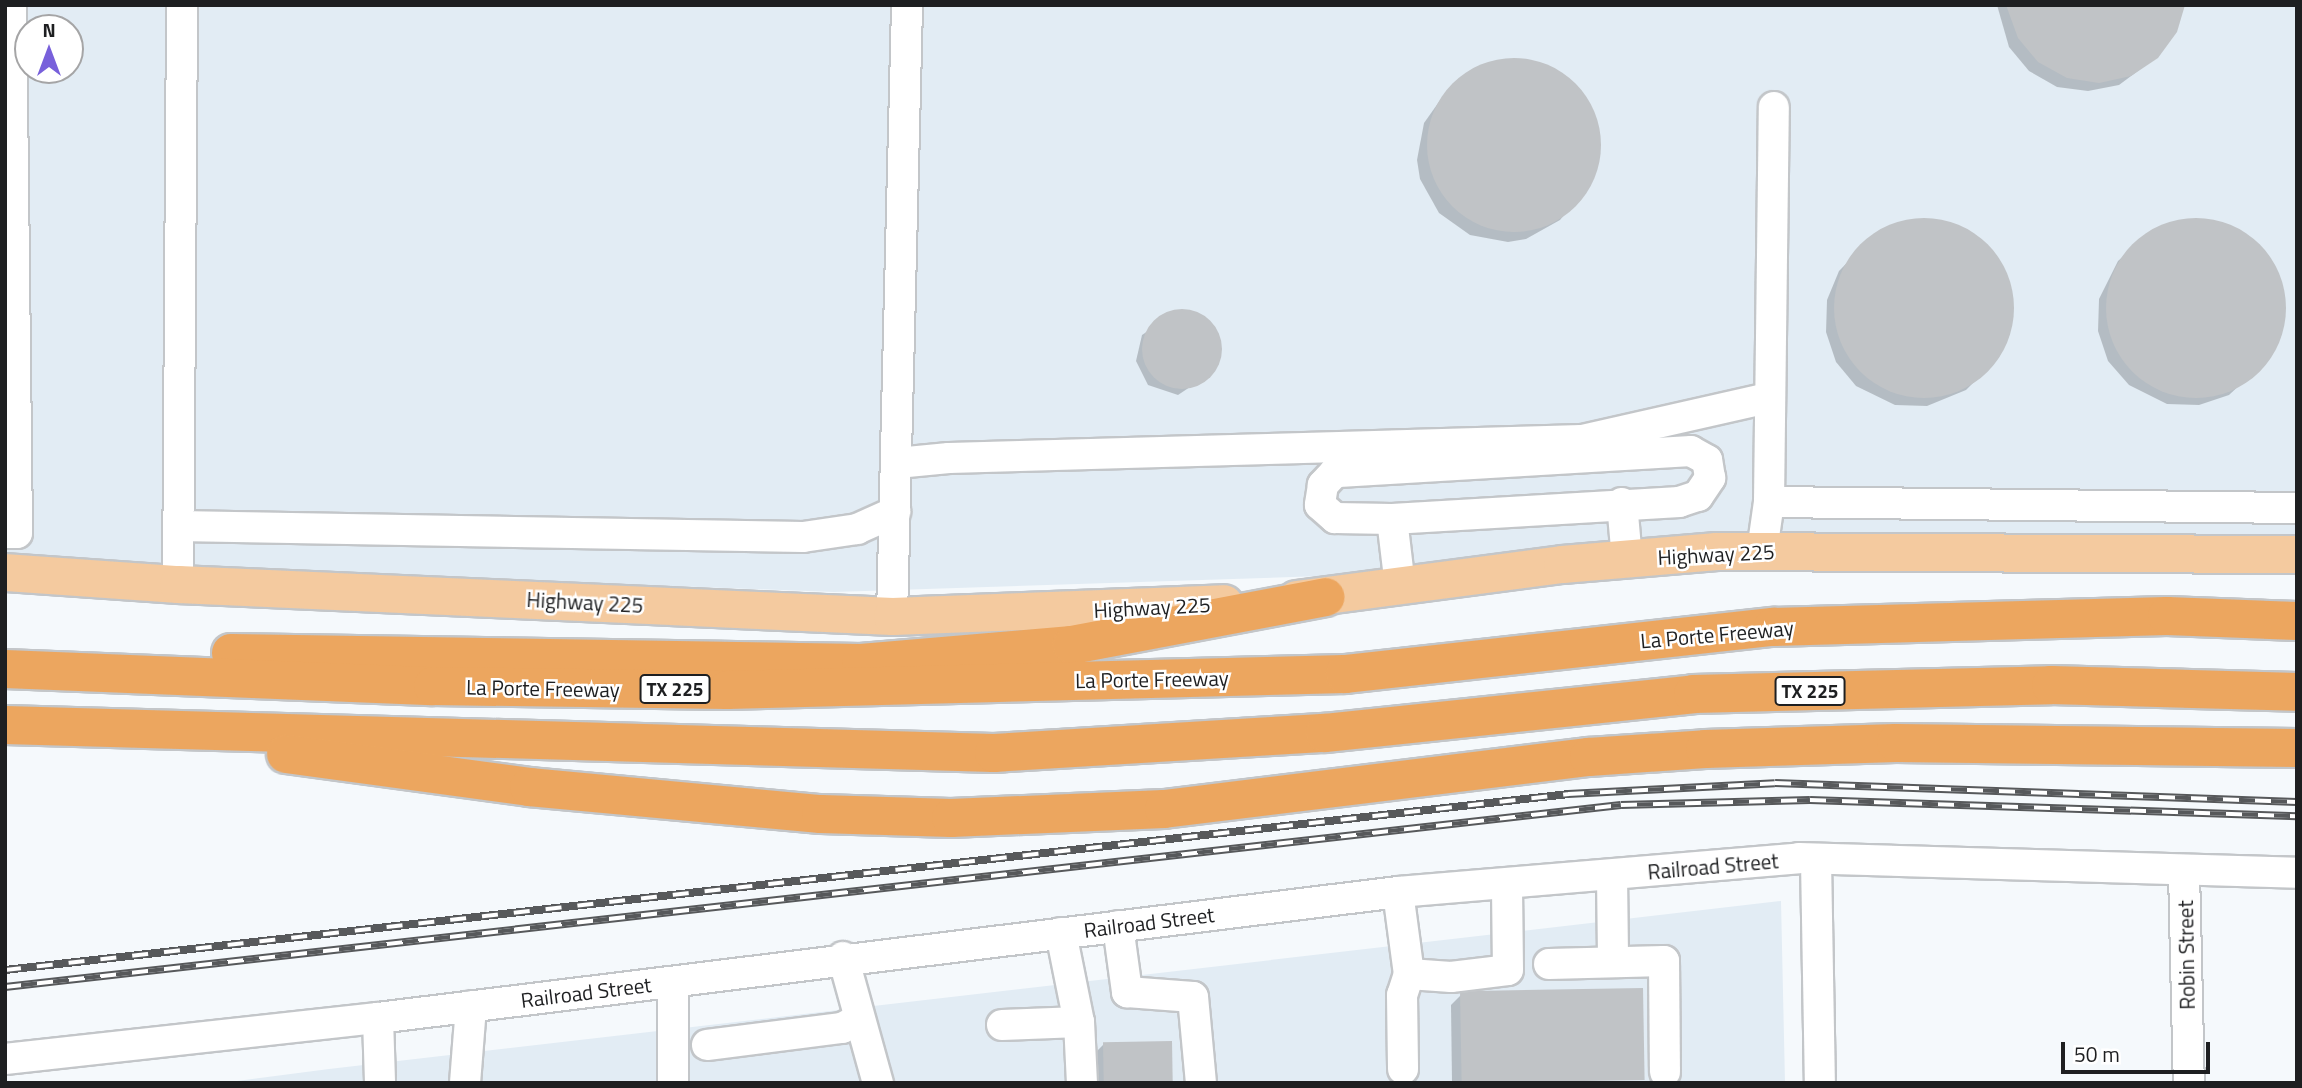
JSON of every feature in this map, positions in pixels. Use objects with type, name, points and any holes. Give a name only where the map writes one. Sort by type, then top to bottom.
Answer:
[{"type":"highway","points":[[5,654],[379,653],[861,663],[1072,645],[1326,597]]},
{"type":"highway","name":"La Porte Freeway","points":[[5,669],[433,686],[727,690],[1345,674],[1773,627],[2167,616],[2297,621]]},
{"type":"highway","name":"TX 225","points":[[5,725],[994,753],[1325,733],[1693,694],[2051,685],[2297,692]]},
{"type":"highway","points":[[86,727],[529,787],[821,814],[951,818],[1164,809],[1589,757],[1705,749],[1896,743],[2297,748]]},
{"type":"main road","name":"Highway 225","points":[[5,572],[178,584],[892,616],[1109,610],[1326,597],[1627,559],[1762,551],[2297,554]]},
{"type":"street","points":[[5,533],[17,533],[8,92],[11,5]]},
{"type":"street","points":[[178,584],[182,5]]},
{"type":"street","points":[[892,616],[907,5]]},
{"type":"street","points":[[1762,551],[1769,502],[1774,107]]},
{"type":"street","points":[[897,463],[949,458],[1581,440],[1769,398]]},
{"type":"street","points":[[1691,451],[1707,460],[1710,478],[1698,496],[1679,502],[1622,503],[1392,519],[1335,518],[1320,505],[1323,485],[1335,472],[1691,451]]},
{"type":"street","points":[[1769,502],[2297,508]]},
{"type":"street","points":[[1622,503],[1627,559]]},
{"type":"street","points":[[178,526],[803,537],[857,529],[895,512]]},
{"type":"street","points":[[1392,519],[1400,586]]},
{"type":"street","points":[[1816,860],[1820,1083]]},
{"type":"street","name":"Railroad Street","points":[[5,1059],[378,1018],[673,982],[843,957],[1398,892],[1612,874],[1816,860],[2297,873]]},
{"type":"street","name":"Robin Street","points":[[2184,870],[2189,1083]]},
{"type":"street","points":[[1612,874],[1613,962]]},
{"type":"street","points":[[1409,974],[1451,977],[1508,970],[1507,884]]},
{"type":"street","points":[[1398,892],[1409,974],[1402,995],[1403,1069]]},
{"type":"street","points":[[1118,926],[1127,992],[1193,997],[1200,1083]]},
{"type":"street","points":[[1061,933],[1079,1021],[1082,1083]]},
{"type":"street","points":[[843,957],[878,1083]]},
{"type":"street","points":[[1549,964],[1664,961],[1665,1072]]},
{"type":"street","points":[[673,982],[673,1083]]},
{"type":"street","points":[[465,1083],[471,1006]]},
{"type":"street","points":[[378,1018],[380,1083]]},
{"type":"street","points":[[707,1045],[842,1028],[859,1019]]},
{"type":"street","points":[[1002,1024],[1079,1021]]},
{"type":"shaded area","points":[[5,5],[2297,5],[2297,544],[834,592],[5,561]]},
{"type":"shaded area","points":[[1781,901],[1785,1083],[222,1083],[329,1069]]},
{"type":"building","points":[[2006,5],[2185,5],[2177,32],[2158,58],[2131,76],[2099,83],[2067,78],[2038,62],[2018,38]]},
{"type":"building","points":[[1514,58],[1547,64],[1576,83],[1595,112],[1601,145],[1595,178],[1576,207],[1547,226],[1514,232],[1481,226],[1452,207],[1433,178],[1427,145],[1433,112],[1452,83],[1481,64]]},
{"type":"building","points":[[1924,218],[1958,225],[1988,244],[2007,274],[2014,308],[2007,342],[1988,372],[1958,391],[1924,398],[1890,391],[1860,372],[1841,342],[1834,308],[1841,274],[1860,244],[1890,225]]},
{"type":"building","points":[[2196,218],[2230,225],[2260,244],[2279,274],[2286,308],[2279,342],[2260,372],[2230,391],[2196,398],[2162,391],[2132,372],[2113,342],[2106,308],[2113,274],[2132,244],[2162,225]]},
{"type":"building","points":[[1182,309],[1197,312],[1210,321],[1219,334],[1222,349],[1219,364],[1210,377],[1197,386],[1182,389],[1167,386],[1154,377],[1145,364],[1142,349],[1145,334],[1154,321],[1167,312]]},
{"type":"building","points":[[1643,988],[1645,1080],[1462,1083],[1460,991]]},
{"type":"building","points":[[1172,1041],[1173,1083],[1104,1083],[1103,1042]]},
{"type":"railway","points":[[5,970],[1568,794],[1775,783],[2297,802]]},
{"type":"railway","points":[[5,987],[1621,805],[1810,800],[2297,816]]}]
